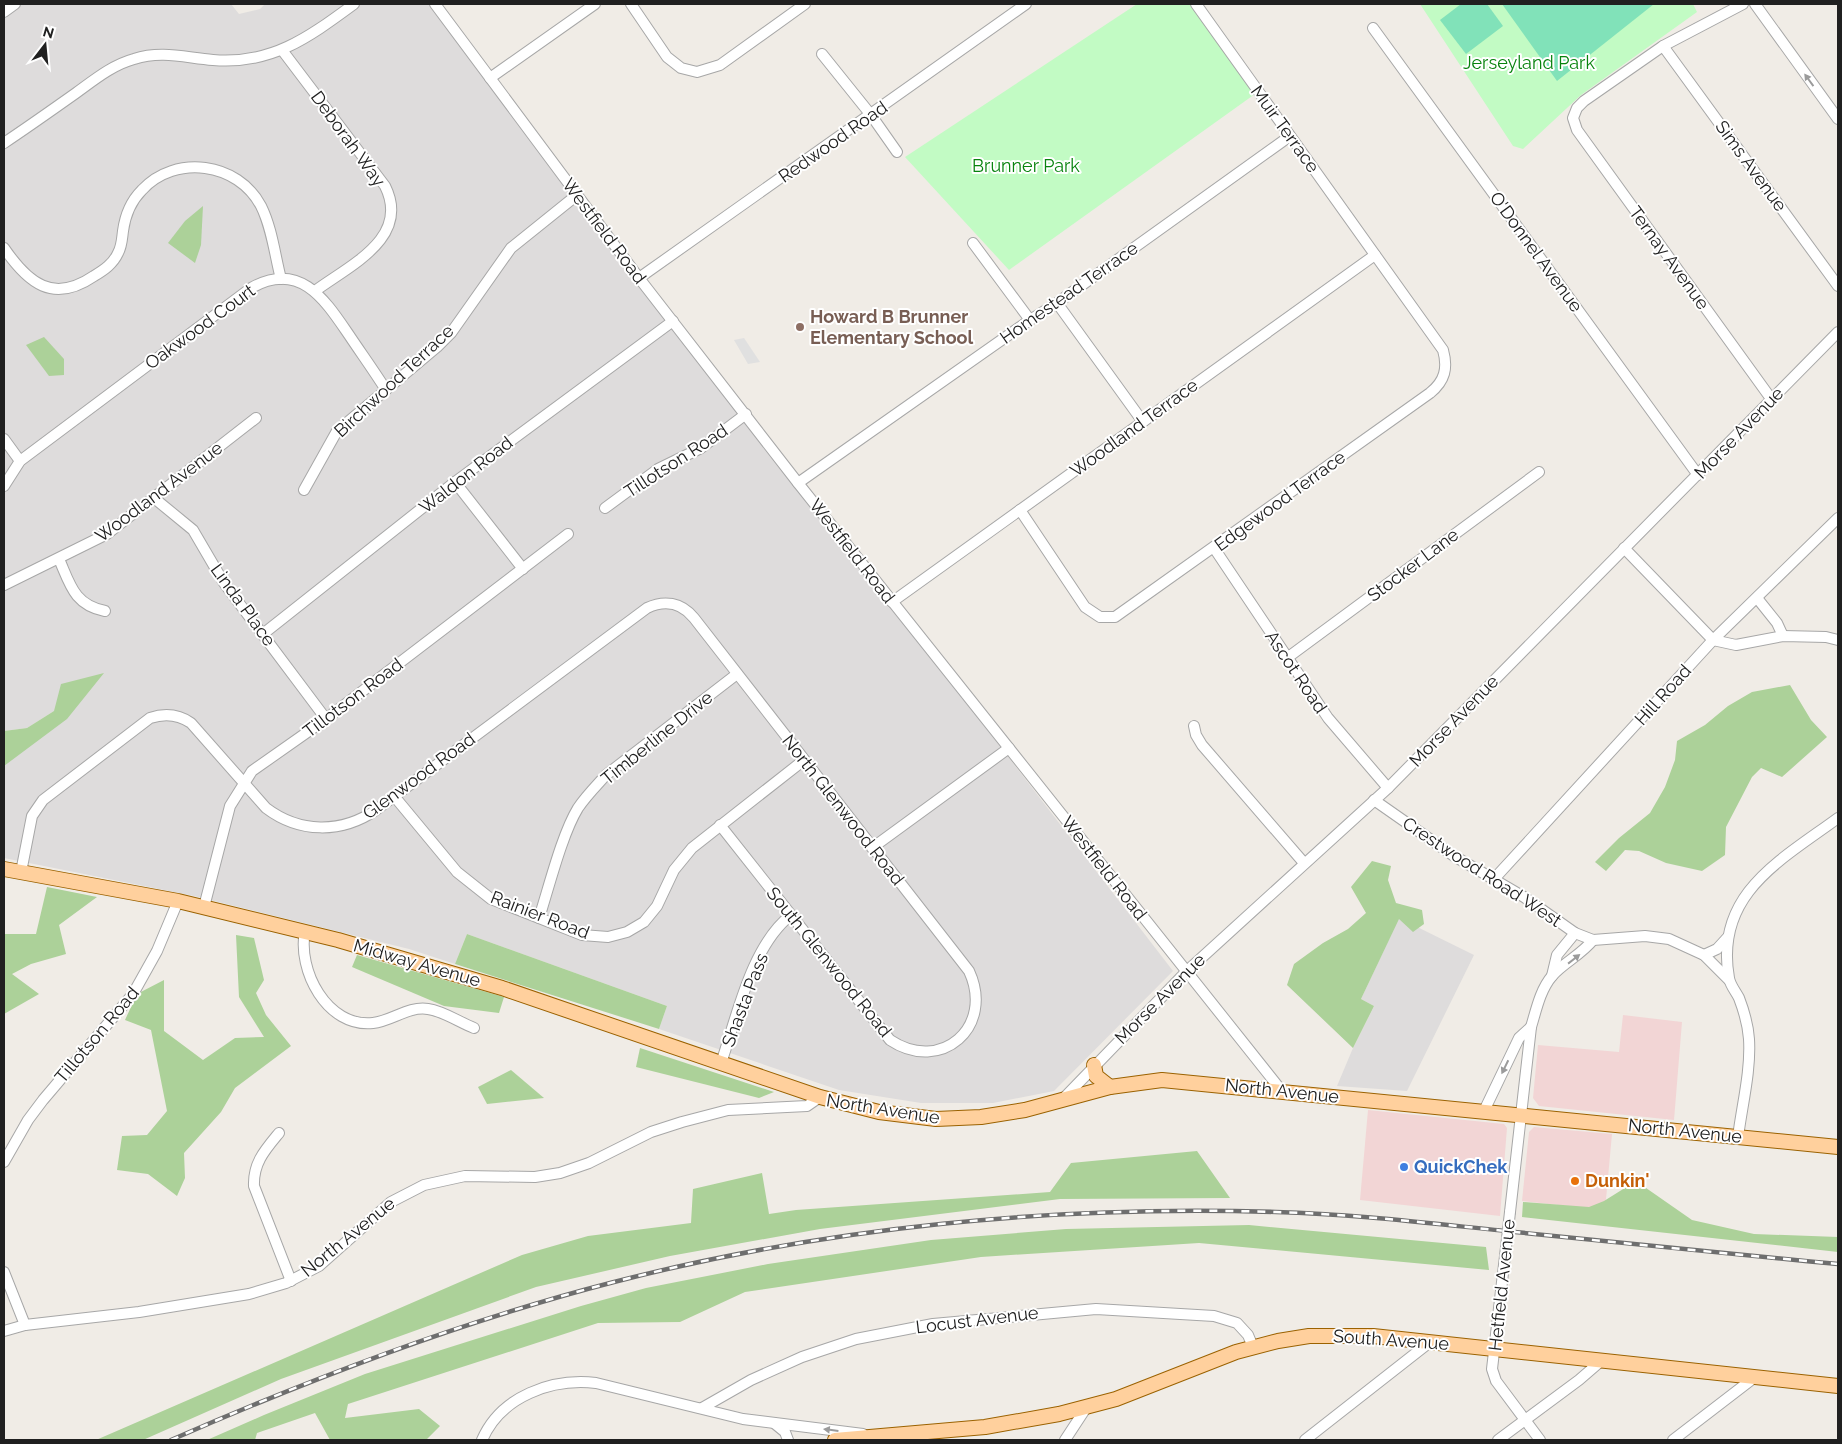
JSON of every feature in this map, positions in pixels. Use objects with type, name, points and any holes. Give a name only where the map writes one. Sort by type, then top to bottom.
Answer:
[{"type":"main road","name":"Midway Avenue","points":[[4,869],[178,901],[305,931],[502,988],[820,1097]]},
{"type":"main road","points":[[1094,1065],[1096,1076],[1110,1087]]},
{"type":"main road","name":"North Avenue","points":[[820,1097],[879,1112],[936,1119],[1005,1114],[1110,1087],[1162,1080],[1281,1090],[1838,1147]]},
{"type":"main road","name":"South Avenue","points":[[836,1440],[877,1438],[985,1427],[1086,1408],[1116,1399],[1236,1352],[1308,1336],[1345,1335],[1430,1342],[1838,1386]]},
{"type":"street","points":[[4,12],[15,4]]},
{"type":"street","points":[[4,143],[104,73],[134,59],[167,54],[229,61],[262,56],[282,50],[308,38],[354,4]]},
{"type":"street","name":"Westfield Road","points":[[435,4],[639,278],[892,602],[1281,1090]]},
{"type":"street","points":[[490,78],[595,4]]},
{"type":"street","points":[[630,4],[667,57],[681,68],[697,72],[720,66],[805,4]]},
{"type":"street","name":"Redwood Road","points":[[639,278],[1026,4]]},
{"type":"street","name":"Muir Terrace","points":[[1196,4],[1375,255]]},
{"type":"street","points":[[1663,46],[1743,4]]},
{"type":"street","points":[[1755,4],[1838,119]]},
{"type":"street","name":"O'Donnel Avenue","points":[[1373,28],[1698,475]]},
{"type":"street","name":"Ternay Avenue","points":[[1663,46],[1584,101],[1574,113],[1574,124],[1772,400]]},
{"type":"street","name":"Sims Avenue","points":[[1663,46],[1838,286]]},
{"type":"street","name":"Deborah Way","points":[[282,50],[384,186],[392,204],[391,222],[383,239],[315,291]]},
{"type":"street","points":[[822,54],[871,115],[897,152]]},
{"type":"street","name":"Homestead Terrace","points":[[798,482],[1057,303],[1290,136]]},
{"type":"street","points":[[4,248],[22,273],[35,283],[50,288],[77,286],[108,267],[118,255],[126,217],[142,190],[167,173],[197,167],[212,169],[234,177],[256,198],[265,215],[281,279]]},
{"type":"street","name":"Birchwood Terrace","points":[[304,490],[337,431],[451,332],[510,248],[577,195]]},
{"type":"street","points":[[973,243],[1030,320]]},
{"type":"street","name":"Woodland Terrace","points":[[892,602],[1375,255]]},
{"type":"street","name":"Edgewood Terrace","points":[[1020,510],[1085,608],[1100,617],[1109,618],[1121,614],[1430,394],[1442,380],[1446,367],[1443,350],[1375,255]]},
{"type":"street","name":"Oakwood Court","points":[[4,486],[20,462],[251,288],[267,281],[281,279],[302,283],[315,291],[325,301],[386,390]]},
{"type":"street","points":[[1057,303],[1143,422]]},
{"type":"street","name":"Waldon Road","points":[[262,634],[455,482],[673,321]]},
{"type":"street","name":"Morse Avenue","points":[[1061,1100],[1187,971],[1388,788],[1838,332]]},
{"type":"street","name":"Tillotson Road","points":[[605,508],[658,469],[701,448],[746,414]]},
{"type":"street","name":"Woodland Avenue","points":[[5,580],[59,559],[107,534],[256,418]]},
{"type":"street","points":[[4,439],[20,462]]},
{"type":"street","name":"Stocker Lane","points":[[1287,658],[1539,472]]},
{"type":"street","points":[[455,482],[523,569]]},
{"type":"street","name":"Linda Place","points":[[154,498],[192,530],[224,584],[326,719]]},
{"type":"street","name":"Hill Road","points":[[1494,879],[1714,640],[1838,518]]},
{"type":"street","name":"Tillotson Road","points":[[204,907],[226,818],[234,796],[243,782],[259,764],[326,719],[568,534]]},
{"type":"street","name":"Ascot Road","points":[[1214,548],[1328,718],[1388,788]]},
{"type":"street","points":[[1624,548],[1714,640],[1736,645],[1783,636],[1826,636],[1838,640]]},
{"type":"street","points":[[59,559],[73,591],[81,601],[91,608],[105,611]]},
{"type":"street","points":[[1757,598],[1777,623],[1783,636]]},
{"type":"street","name":"North Glenwood Road","points":[[664,603],[675,604],[690,613],[964,965],[973,981],[976,992],[976,1008],[968,1029],[960,1037]]},
{"type":"street","name":"Glenwood Road","points":[[21,872],[31,821],[43,800],[150,718],[168,714],[184,718],[191,723],[243,782],[274,813],[290,822],[317,828],[336,827],[354,822],[370,814],[647,608],[664,603]]},
{"type":"street","name":"Timberline Drive","points":[[539,918],[570,825],[578,808],[589,794],[606,775],[737,674]]},
{"type":"street","points":[[1194,726],[1196,735],[1202,745],[1304,863]]},
{"type":"street","points":[[872,848],[1009,748]]},
{"type":"street","name":"Rainier Road","points":[[394,796],[457,872],[491,898],[539,918],[595,937],[608,937],[628,932],[649,917],[682,859],[720,825],[804,760]]},
{"type":"street","name":"Crestwood Road West","points":[[1374,800],[1454,856],[1494,879],[1575,933],[1593,940]]},
{"type":"street","points":[[1729,980],[1728,937],[1734,915],[1752,884],[1764,872],[1838,818]]},
{"type":"street","name":"South Glenwood Road","points":[[720,825],[890,1040],[909,1050],[925,1052],[947,1047],[960,1037]]},
{"type":"street","name":"Tillotson Road","points":[[4,1162],[18,1136],[43,1100],[133,994],[158,951],[178,901]]},
{"type":"street","name":"Shasta Pass","points":[[721,1063],[752,971],[772,936],[791,915]]},
{"type":"street","points":[[305,931],[303,943],[304,956],[316,988],[330,1008],[340,1016],[360,1023],[371,1024],[384,1022],[406,1011],[428,1009],[474,1028]]},
{"type":"street","points":[[1484,1111],[1519,1038],[1531,1027],[1541,998],[1552,976],[1557,955],[1575,933]]},
{"type":"street","points":[[1552,976],[1584,951],[1593,940],[1658,937],[1690,947],[1704,955],[1729,980],[1742,1007],[1749,1040],[1738,1137]]},
{"type":"street","points":[[1704,955],[1717,950],[1728,937]]},
{"type":"street","name":"Hetfield Avenue","points":[[1531,1027],[1496,1349],[1492,1368],[1496,1381],[1540,1440]]},
{"type":"street","name":"North Avenue","points":[[4,1331],[25,1325],[145,1311],[249,1294],[291,1281],[319,1266],[391,1202],[424,1185],[465,1176],[535,1177],[560,1173],[589,1163],[651,1132],[682,1122],[728,1110],[807,1106],[820,1097]]},
{"type":"street","points":[[279,1133],[259,1159],[254,1176],[254,1186],[291,1281]]},
{"type":"street","points":[[4,1272],[25,1325]]},
{"type":"street","name":"Locust Avenue","points":[[702,1408],[751,1380],[802,1357],[856,1339],[933,1324],[1096,1309],[1214,1316],[1237,1323],[1248,1335],[1253,1347]]},
{"type":"street","points":[[1306,1440],[1430,1342]]},
{"type":"street","points":[[1498,1440],[1601,1361]]},
{"type":"street","points":[[1673,1440],[1755,1377]]},
{"type":"street","points":[[482,1440],[492,1423],[514,1403],[539,1389],[562,1383],[596,1383],[744,1419],[877,1438]]},
{"type":"street","points":[[1065,1440],[1086,1408]]},
{"type":"street","points":[[774,1423],[785,1432],[788,1440]]},
{"type":"shaded area","points":[[4,4],[231,4],[239,14],[260,9],[265,4],[429,4],[1173,971],[1054,1091],[993,1103],[921,1103],[839,1090],[659,1029],[667,1006],[467,934],[455,964],[409,949],[194,896],[4,858],[4,766],[54,711],[27,728],[4,731]]},
{"type":"shaded area","points":[[744,338],[760,362],[748,364],[734,340]]},
{"type":"shaded area","points":[[1399,918],[1474,955],[1407,1091],[1337,1086],[1374,1006],[1361,999]]},
{"type":"shaded area","points":[[1623,1015],[1682,1022],[1674,1120],[1539,1106],[1533,1098],[1538,1045],[1619,1052]]},
{"type":"shaded area","points":[[1368,1110],[1504,1124],[1507,1128],[1500,1216],[1360,1200]]},
{"type":"shaded area","points":[[1534,1127],[1612,1134],[1605,1210],[1522,1201],[1529,1132]]},
{"type":"green space","name":"Brunner Park","points":[[1137,4],[1190,4],[1255,94],[1009,270],[905,157]]},
{"type":"green space","name":"Jerseyland Park","points":[[1420,4],[1693,4],[1697,12],[1581,95],[1523,149],[1513,146]]},
{"type":"green space","points":[[1461,4],[1487,4],[1503,26],[1466,54],[1440,20]]},
{"type":"green space","points":[[1502,4],[1654,4],[1557,81]]},
{"type":"green space","points":[[203,206],[201,245],[195,263],[168,243],[185,221]]},
{"type":"green space","points":[[44,337],[64,359],[64,375],[49,376],[26,345]]},
{"type":"green space","points":[[104,673],[67,719],[4,766],[4,731],[27,728],[54,711],[61,684]]},
{"type":"green space","points":[[1790,685],[1811,720],[1827,737],[1782,777],[1761,768],[1752,777],[1726,827],[1725,855],[1702,871],[1666,863],[1639,851],[1625,850],[1606,871],[1595,862],[1619,838],[1650,813],[1665,787],[1675,760],[1677,741],[1705,725],[1728,706],[1752,692]]},
{"type":"green space","points":[[1372,861],[1391,866],[1388,880],[1396,903],[1422,910],[1424,924],[1413,932],[1399,919],[1361,999],[1374,1006],[1353,1048],[1287,985],[1294,964],[1323,943],[1348,929],[1366,913],[1351,887]]},
{"type":"green space","points":[[47,887],[97,897],[59,925],[66,954],[31,964],[12,974],[39,994],[4,1014],[4,930],[5,934],[36,934]]},
{"type":"green space","points":[[467,934],[667,1006],[659,1029],[455,964]]},
{"type":"green space","points":[[236,935],[254,938],[264,980],[256,993],[266,1015],[291,1046],[235,1088],[221,1112],[184,1153],[185,1178],[177,1196],[148,1174],[117,1170],[122,1136],[147,1135],[167,1111],[151,1030],[125,1020],[137,994],[164,980],[164,1031],[203,1060],[235,1038],[264,1037],[239,997]]},
{"type":"green space","points":[[357,955],[504,997],[499,1013],[444,1006],[352,967]]},
{"type":"green space","points":[[640,1048],[774,1092],[759,1098],[636,1067]]},
{"type":"green space","points":[[511,1070],[544,1098],[487,1104],[478,1087]]},
{"type":"green space","points":[[1197,1151],[1230,1198],[1060,1199],[820,1229],[670,1256],[536,1287],[281,1379],[143,1440],[96,1440],[522,1255],[588,1236],[691,1223],[693,1189],[762,1173],[769,1214],[796,1210],[1050,1192],[1071,1163]]},
{"type":"green space","points":[[1636,1181],[1692,1220],[1754,1234],[1838,1237],[1838,1252],[1522,1217],[1523,1202],[1589,1207],[1604,1201]]},
{"type":"green space","points":[[1249,1225],[1486,1247],[1489,1270],[1199,1243],[981,1257],[745,1292],[680,1322],[598,1323],[348,1404],[345,1418],[419,1409],[440,1426],[426,1440],[330,1440],[315,1413],[257,1433],[255,1440],[207,1440],[365,1374],[581,1306],[646,1288],[768,1264],[931,1240],[1066,1229]]},
{"type":"railway","points":[[171,1440],[280,1394],[390,1352],[557,1297],[695,1263],[777,1247],[859,1234],[943,1224],[1110,1212],[1306,1213],[1396,1220],[1838,1264]]},
{"type":"place","name":"Howard B Brunner Elementary School","points":[[800,327]]},
{"type":"place","name":"QuickChek","points":[[1404,1167]]},
{"type":"place","name":"Dunkin'","points":[[1575,1181]]}]
